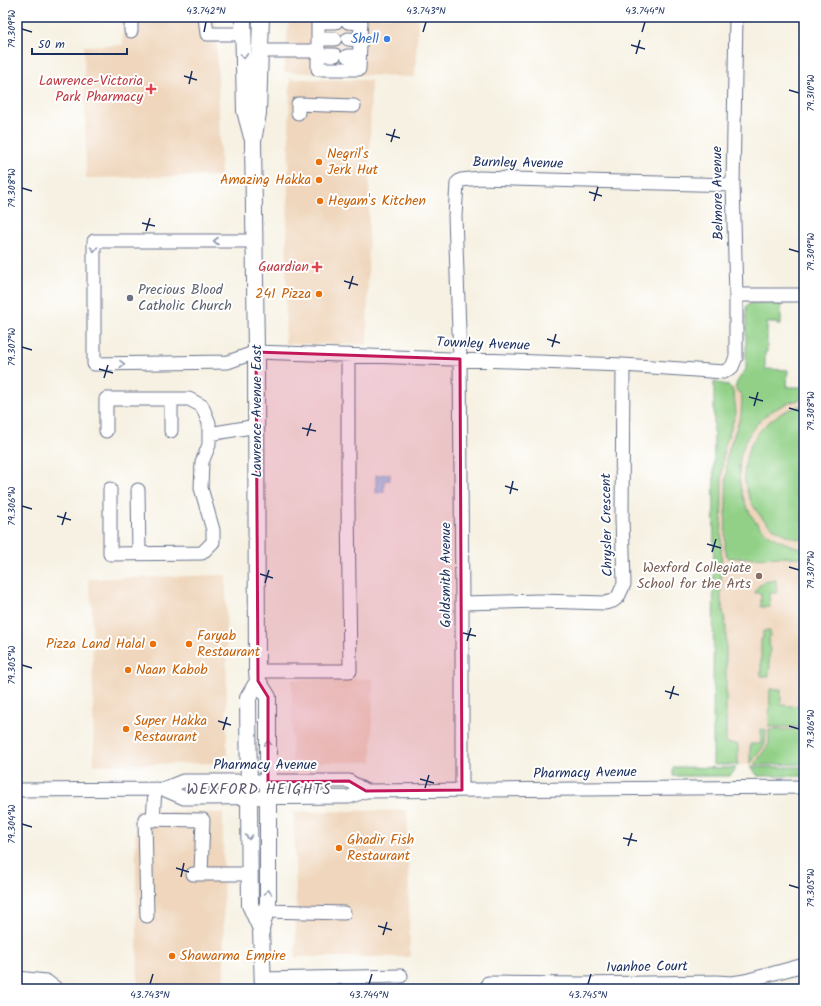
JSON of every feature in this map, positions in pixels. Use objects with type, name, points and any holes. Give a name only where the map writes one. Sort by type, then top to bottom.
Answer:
[{"type":"main road","name":"Lawrence Avenue East","points":[[243,17],[245,111],[253,141]]},
{"type":"main road","name":"Lawrence Avenue East","points":[[257,676],[257,426],[253,141],[258,113],[261,17]]},
{"type":"main road","points":[[257,676],[248,698],[249,874],[250,905],[261,930]]},
{"type":"main road","points":[[257,676],[268,697],[268,903],[261,930],[263,984]]},
{"type":"street","points":[[131,17],[131,30]]},
{"type":"street","points":[[205,17],[207,34],[243,34]]},
{"type":"street","name":"Belmore Avenue","points":[[732,367],[736,357],[736,295],[732,185],[736,17]]},
{"type":"street","points":[[318,48],[347,56],[359,69],[318,69],[318,48],[318,19],[352,21],[348,39],[347,56]]},
{"type":"street","points":[[261,51],[318,48],[348,39]]},
{"type":"street","points":[[298,112],[298,104],[354,106]]},
{"type":"street","name":"Burnley Avenue","points":[[460,359],[455,216],[456,188],[457,183],[461,180],[468,178],[488,178],[732,185]]},
{"type":"street","points":[[255,241],[94,241],[94,364],[228,362],[256,352]]},
{"type":"street","points":[[736,295],[804,295]]},
{"type":"street","name":"Townley Avenue","points":[[256,352],[623,365],[724,372],[732,367]]},
{"type":"street","points":[[257,676],[350,670],[348,355]]},
{"type":"street","name":"Goldsmith Avenue","points":[[460,359],[462,790]]},
{"type":"street","name":"Chrysler Crescent","points":[[462,604],[540,601],[605,603],[613,601],[618,597],[624,584],[622,547],[623,365]]},
{"type":"street","points":[[106,431],[106,399],[189,399],[202,406],[209,423],[209,445],[202,462],[201,488],[213,530],[213,542],[202,553],[110,554],[110,489]]},
{"type":"street","points":[[171,399],[171,431]]},
{"type":"street","points":[[209,434],[257,426]]},
{"type":"street","points":[[138,490],[138,553]]},
{"type":"street","name":"Pharmacy Avenue","points":[[17,790],[159,789],[182,781],[349,781],[366,790]]},
{"type":"street","name":"Pharmacy Avenue","points":[[159,789],[184,798],[269,798],[349,797],[366,790],[804,787]]},
{"type":"street","points":[[153,820],[159,789]]},
{"type":"street","points":[[148,916],[145,819],[203,820],[197,873],[249,874]]},
{"type":"street","points":[[266,911],[344,913]]},
{"type":"street","name":"Ivanhoe Court","points":[[488,983],[732,983],[804,964]]},
{"type":"street","points":[[263,984],[317,983],[400,976]]},
{"type":"street","points":[[17,978],[46,980],[57,989]]},
{"type":"highlighted area","points":[[256,352],[460,359],[462,790],[366,791],[349,781],[268,782],[268,697],[258,681]]},
{"type":"shaded area","points":[[122,17],[216,17],[221,176],[86,178],[84,46],[123,45]]},
{"type":"shaded area","points":[[289,17],[418,17],[415,77],[284,72]]},
{"type":"shaded area","points":[[290,79],[371,80],[367,345],[285,344]]},
{"type":"shaded area","name":"Wexford Collegiate School for the Arts","points":[[714,387],[804,387],[804,764],[713,765]]},
{"type":"shaded area","points":[[226,575],[227,763],[94,765],[92,607],[88,579]]},
{"type":"shaded area","points":[[292,679],[373,679],[372,762],[292,762]]},
{"type":"shaded area","points":[[135,810],[223,813],[224,989],[138,989]]},
{"type":"shaded area","points":[[407,810],[410,957],[295,957],[296,906],[294,812]]},
{"type":"green space","points":[[752,303],[781,303],[781,325],[777,325],[777,323],[767,323],[767,352],[765,352],[765,369],[788,370],[787,387],[804,387],[804,399],[787,403],[773,411],[761,420],[751,432],[744,445],[740,460],[739,476],[742,493],[748,510],[763,530],[776,539],[804,549],[804,557],[729,558],[725,549],[727,455],[741,415],[742,399],[741,394],[736,389],[736,385],[746,369],[746,306]]},
{"type":"green space","points":[[714,382],[727,385],[732,389],[736,413],[724,448],[722,470],[721,600],[726,626],[726,743],[737,744],[738,765],[713,765]]},
{"type":"green space","points":[[804,405],[804,540],[793,538],[782,533],[764,520],[752,503],[746,486],[745,468],[748,451],[757,435],[769,422],[785,412]]},
{"type":"green space","points":[[776,580],[777,593],[769,593],[770,607],[761,607],[761,593],[755,593],[756,589],[760,584]]},
{"type":"green space","points":[[763,631],[770,631],[769,676],[761,676],[761,639],[763,639]]},
{"type":"green space","points":[[770,689],[781,689],[781,705],[804,706],[804,727],[769,727]]},
{"type":"green space","points":[[761,729],[766,730],[765,745],[750,764],[750,744],[761,744]]},
{"type":"green space","points":[[804,729],[804,764],[754,765],[769,744],[769,730]]},
{"type":"green space","points":[[673,767],[736,768],[730,776],[673,776]]},
{"type":"green space","points":[[751,767],[804,767],[804,776],[758,776]]},
{"type":"water","points":[[390,474],[390,480],[384,481],[384,492],[376,493],[376,475]]},
{"type":"place","name":"Shell","points":[[387,39]]},
{"type":"place","name":"Lawrence-Victoria Park Pharmacy","points":[[151,89]]},
{"type":"place","name":"Negril's Jerk Hut","points":[[319,162]]},
{"type":"place","name":"Amazing Hakka","points":[[319,180]]},
{"type":"place","name":"Heyam's Kitchen","points":[[320,201]]},
{"type":"place","name":"Guardian","points":[[317,267]]},
{"type":"place","name":"241 Pizza","points":[[319,294]]},
{"type":"place","name":"Precious Blood Catholic Church","points":[[130,298]]},
{"type":"place","name":"Wexford Collegiate School for the Arts","points":[[759,576]]},
{"type":"place","name":"Pizza Land Halal","points":[[153,644]]},
{"type":"place","name":"Faryab Restaurant","points":[[189,644]]},
{"type":"place","name":"Naan Kabob","points":[[128,670]]},
{"type":"place","name":"Super Hakka Restaurant","points":[[126,729]]},
{"type":"place","name":"Ghadir Fish Restaurant","points":[[339,848]]},
{"type":"place","name":"Shawarma Empire","points":[[172,956]]},
{"type":"district","name":"WEXFORD HEIGHTS","points":[[259,790]]}]
